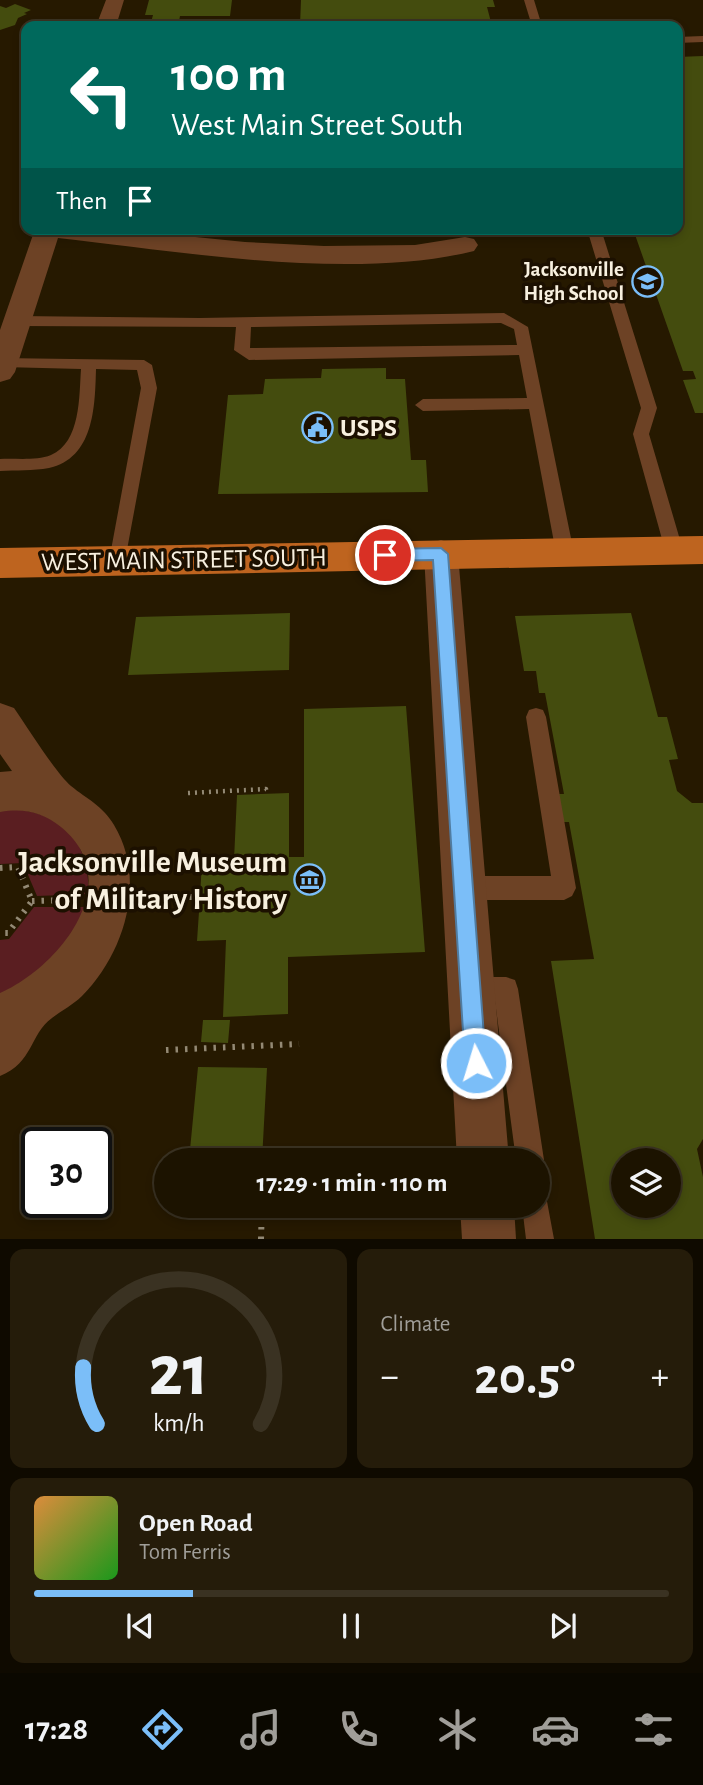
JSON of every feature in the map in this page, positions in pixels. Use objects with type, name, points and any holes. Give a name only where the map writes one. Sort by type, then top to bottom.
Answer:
[{"type":"main road","name":"WEST MAIN STREET SOUTH","points":[[0,563],[695,551]]},
{"type":"street","points":[[108,21],[115,0]]},
{"type":"street","points":[[2,367],[46,235]]},
{"type":"street","points":[[95,235],[212,250],[313,255],[440,252],[465,245]]},
{"type":"street","points":[[441,554],[482,1148]]},
{"type":"street","points":[[0,721],[56,799]]},
{"type":"street","points":[[0,792],[20,788],[56,799],[80,813],[100,839],[108,863],[109,898],[101,930],[72,973],[15,1011],[0,1051]]},
{"type":"street","points":[[488,1218],[489,1239]]},
{"type":"lane","points":[[529,0],[535,21]]},
{"type":"lane","points":[[683,40],[703,39]]},
{"type":"lane","points":[[596,235],[649,408],[641,434],[695,551]]},
{"type":"lane","points":[[17,321],[244,322],[504,318],[521,327],[565,553]]},
{"type":"lane","points":[[244,322],[242,350],[249,355],[526,350]]},
{"type":"lane","points":[[2,367],[89,363],[144,365],[149,388],[118,561]]},
{"type":"lane","points":[[0,465],[57,459],[75,446],[86,402],[89,363]]},
{"type":"lane","points":[[423,405],[536,403]]},
{"type":"lane","points":[[462,888],[564,888],[536,717]]},
{"type":"lane","points":[[470,989],[506,989],[528,1148]]},
{"type":"lane","points":[[537,1218],[540,1239]]},
{"type":"path","points":[[188,793],[266,789],[267,794]]},
{"type":"path","points":[[0,868],[18,867],[32,901]]},
{"type":"path","points":[[180,897],[200,897]]},
{"type":"path","points":[[32,901],[79,900]]},
{"type":"path","points":[[0,933],[8,933],[32,901]]},
{"type":"path","points":[[166,1050],[299,1044]]},
{"type":"path","points":[[261,1239],[262,1218]]},
{"type":"shaded area","points":[[15,809],[49,818],[72,835],[84,860],[89,894],[37,896],[23,863],[0,864],[0,811]]},
{"type":"shaded area","points":[[34,907],[87,907],[66,952],[0,997],[0,940],[9,939]]},
{"type":"building","points":[[149,0],[232,0],[230,16],[180,16],[179,21],[151,21],[153,15],[145,15]]},
{"type":"building","points":[[301,0],[493,0],[495,7],[487,7],[491,21],[300,21]]},
{"type":"building","points":[[15,4],[31,10],[18,18],[15,25],[0,30],[0,6],[6,8]]},
{"type":"building","points":[[703,56],[703,413],[695,413],[683,380],[696,379],[693,371],[683,371],[635,235],[683,235],[683,57]]},
{"type":"building","name":"USPS","points":[[386,368],[386,379],[405,379],[411,460],[426,460],[428,492],[218,494],[228,395],[263,394],[265,379],[321,378],[322,369]]},
{"type":"building","points":[[290,613],[289,670],[128,675],[136,617]]},
{"type":"building","points":[[631,613],[658,717],[667,717],[678,759],[669,760],[677,791],[692,803],[703,803],[703,1139],[697,1149],[703,1177],[703,1239],[595,1239],[551,961],[594,959],[569,822],[562,822],[557,794],[564,794],[545,693],[539,693],[536,671],[524,671],[515,616]]},
{"type":"building","name":"Jacksonville Museum of Military History","points":[[406,706],[425,952],[288,957],[288,1014],[223,1017],[226,940],[197,941],[202,861],[234,860],[237,795],[289,793],[289,857],[304,857],[304,709]]},
{"type":"building","points":[[203,1020],[230,1020],[228,1043],[201,1042]]},
{"type":"building","points":[[198,1067],[267,1068],[263,1148],[190,1148]]},
{"type":"place","name":"Jacksonville High School","points":[[647,281]]},
{"type":"place","name":"USPS","points":[[317,427]]},
{"type":"place","name":"Jacksonville Museum of Military History","points":[[310,879]]},
{"type":"route","points":[[385,555],[441,554],[476,1063]]}]
